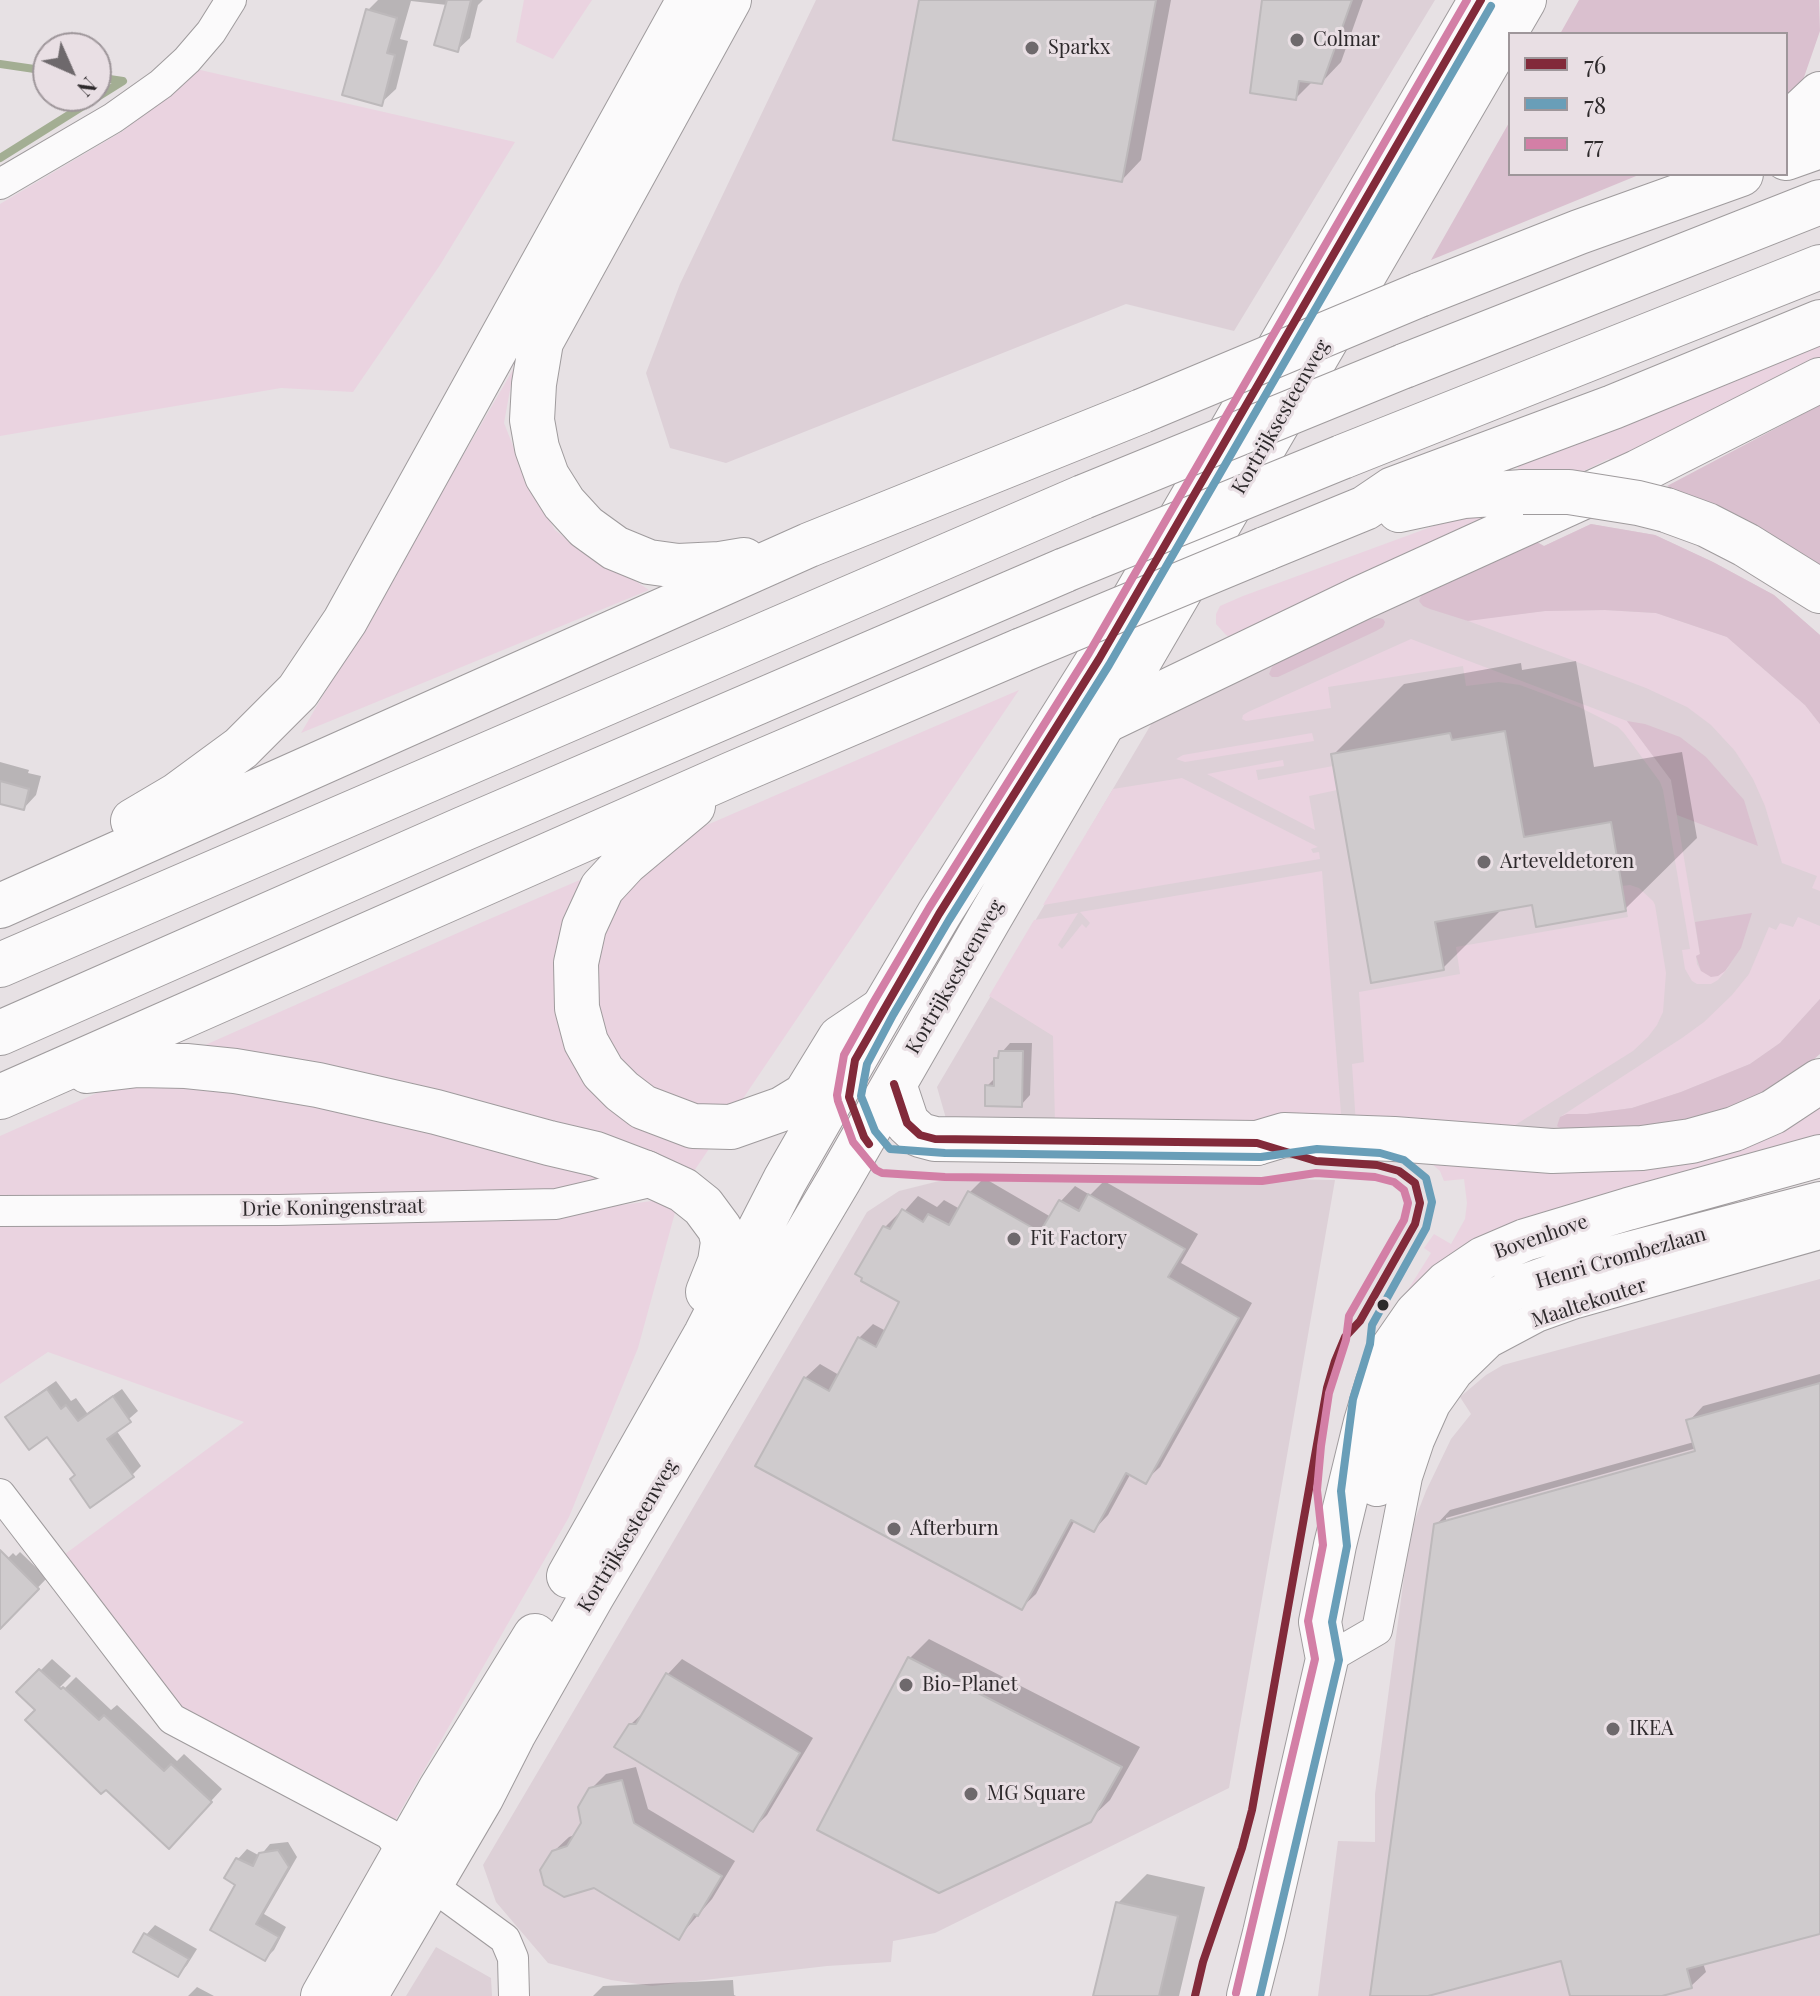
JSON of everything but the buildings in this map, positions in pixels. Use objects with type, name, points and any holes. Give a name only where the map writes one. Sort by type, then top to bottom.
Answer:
[{"type":"main road","points":[[659,56],[653,28],[667,0]]},
{"type":"main road","points":[[8,902],[63,861],[177,795],[241,748],[298,691],[345,621],[689,0]]},
{"type":"main road","points":[[729,0],[541,342],[532,420],[537,448],[547,476],[564,503],[586,527],[615,548],[649,562],[678,566],[720,564],[809,545]]},
{"type":"main road","name":"Kortrijksesteenweg","points":[[323,1996],[404,1850],[526,1652],[706,1334],[785,1180],[883,1009],[1099,659],[1481,0]]},
{"type":"main road","name":"Kortrijksesteenweg","points":[[365,1996],[481,1798],[592,1596],[819,1215],[1524,0]]},
{"type":"main road","points":[[1788,124],[1820,94]]},
{"type":"main road","points":[[1788,157],[1820,146]]},
{"type":"main road","points":[[1579,232],[1700,176]]},
{"type":"main road","points":[[8,902],[809,545],[1419,295],[1579,232],[1735,176]]},
{"type":"main road","points":[[0,965],[1083,497],[1820,202]]},
{"type":"main road","points":[[0,1033],[1065,570],[1820,267]]},
{"type":"main road","points":[[0,1097],[732,774],[1365,508],[1393,489],[1613,407],[1820,322]]},
{"type":"main road","points":[[1103,722],[1361,598],[1638,472],[1820,380]]},
{"type":"main road","points":[[1365,508],[1398,511],[1464,496],[1523,492],[1569,492],[1638,503],[1707,525],[1820,591]]},
{"type":"main road","points":[[732,774],[626,862],[602,888],[584,927],[576,963],[577,1008],[586,1042],[603,1072],[643,1107],[693,1126],[731,1127],[782,1109],[805,1095],[840,1038],[883,1009]]},
{"type":"main road","points":[[49,1076],[138,1065],[235,1071],[318,1085],[436,1112],[596,1154],[654,1176],[683,1190],[703,1206],[720,1229],[723,1242],[720,1262],[700,1316],[706,1334]]},
{"type":"main road","points":[[894,1084],[907,1123],[920,1135],[935,1139],[1257,1143],[1284,1135],[1394,1139],[1552,1151],[1642,1148],[1691,1141],[1734,1129],[1773,1112],[1820,1081]]},
{"type":"street","points":[[0,184],[113,118],[161,84],[211,32],[231,0]]},
{"type":"street","name":"Bovenhove","points":[[1248,1996],[1327,1659],[1320,1622],[1329,1576],[1365,1422],[1391,1349],[1416,1313],[1446,1283],[1483,1258],[1525,1240],[1820,1156]]},
{"type":"street","name":"Drie Koningenstraat","points":[[0,1211],[279,1210],[556,1204],[654,1176]]},
{"type":"street","name":"Henri Crombezlaan","points":[[1327,1659],[1346,1625],[1384,1456],[1399,1411],[1419,1373],[1442,1341],[1470,1315],[1512,1290],[1579,1266],[1820,1203]]},
{"type":"street","name":"Maaltekouter","points":[[1327,1659],[1377,1630],[1407,1477],[1419,1441],[1435,1405],[1457,1374],[1490,1342],[1537,1317],[1576,1303],[1820,1234]]},
{"type":"street","points":[[0,1494],[172,1719],[389,1834],[431,1885],[505,1939],[513,1958],[514,1996]]},
{"type":"shaded area","points":[[524,0],[592,0],[553,59],[516,42]]},
{"type":"shaded area","points":[[816,0],[1435,0],[1234,331],[1126,304],[726,463],[670,448],[646,373],[680,284]]},
{"type":"shaded area","points":[[1579,0],[1819,0],[1820,31],[1802,83],[1788,95],[1788,32],[1561,32]]},
{"type":"shaded area","points":[[196,69],[515,142],[440,265],[353,392],[281,388],[0,436],[0,204],[123,131]]},
{"type":"shaded area","points":[[1508,125],[1508,176],[1636,176],[1431,260]]},
{"type":"shaded area","points":[[1820,344],[1820,369],[1620,464],[1608,459],[1578,474],[1519,470],[1515,463]]},
{"type":"shaded area","points":[[514,368],[504,423],[528,484],[555,530],[587,555],[649,590],[301,733]]},
{"type":"shaded area","points":[[1820,405],[1820,571],[1666,491],[1671,488],[1667,486]]},
{"type":"shaded area","points":[[1489,519],[1231,638],[1216,624],[1220,606],[1243,596],[1450,520]]},
{"type":"shaded area","points":[[1591,524],[1655,535],[1713,562],[1774,595],[1820,635],[1820,1054],[1564,1130],[947,1122],[937,1087],[1156,716],[1533,540],[1544,546]]},
{"type":"shaded area","points":[[1591,524],[1655,535],[1713,562],[1774,595],[1820,635],[1820,724],[1805,705],[1727,637],[1656,613],[1545,611],[1468,621],[1430,609],[1419,601],[1423,591],[1533,540],[1544,546]]},
{"type":"shaded area","points":[[1545,611],[1656,613],[1727,637],[1805,705],[1820,724],[1820,891],[1812,888],[1817,876],[1782,863],[1765,806],[1753,779],[1735,751],[1711,725],[1687,707],[1646,688],[1463,619]]},
{"type":"shaded area","points":[[1378,618],[1385,622],[1376,631],[1278,677],[1269,674],[1277,663]]},
{"type":"shaded area","points":[[1411,639],[1627,721],[1671,780],[1700,955],[1696,956],[1697,964],[1701,971],[1725,971],[1733,962],[1718,980],[1711,984],[1697,984],[1685,969],[1682,950],[1690,949],[1663,790],[1618,727],[1579,707],[1520,685],[1499,682],[1466,686],[1463,666],[1328,687],[1331,708],[1246,721],[1242,719],[1248,712]]},
{"type":"shaded area","points":[[1019,690],[692,1174],[531,1193],[0,1200],[0,1136],[478,924]]},
{"type":"shaded area","points":[[1627,721],[1680,737],[1706,757],[1744,800],[1758,846],[1677,815],[1671,780]]},
{"type":"shaded area","points":[[1312,733],[1314,741],[1185,762],[1176,759],[1183,755]]},
{"type":"shaded area","points":[[1283,760],[1284,766],[1256,770],[1258,780],[1333,766],[1337,790],[1309,796],[1315,830],[1207,774]]},
{"type":"shaded area","points":[[1182,778],[1318,847],[1311,849],[1313,853],[1319,852],[1320,859],[1043,905],[1113,789]]},
{"type":"shaded area","points":[[1322,871],[1342,1126],[1055,1123],[1053,1036],[989,996],[1034,920],[1078,913],[1058,945],[1062,949],[1082,924],[1086,928],[1090,923],[1080,912]]},
{"type":"shaded area","points":[[1622,886],[1639,888],[1655,905],[1666,973],[1663,1012],[1648,1037],[1633,1051],[1512,1127],[1356,1125],[1352,1064],[1364,1062],[1359,992],[1460,974],[1456,947],[1628,917]]},
{"type":"shaded area","points":[[1752,913],[1741,948],[1725,971],[1711,977],[1701,971],[1696,956],[1700,954],[1695,922]]},
{"type":"shaded area","points":[[1798,917],[1820,926],[1820,999],[1780,1043],[1750,1064],[1681,1092],[1632,1108],[1560,1117],[1704,1022],[1749,974],[1769,927],[1776,930],[1780,923],[1793,927]]},
{"type":"shaded area","points":[[1820,999],[1820,1054],[1793,1077],[1729,1110],[1689,1121],[1646,1126],[1564,1130],[1557,1126],[1560,1117],[1567,1114],[1632,1108],[1750,1064],[1780,1043]]},
{"type":"shaded area","points":[[1820,1097],[1820,1136],[1399,1304],[1431,1253],[1424,1248],[1434,1234],[1451,1244],[1465,1219],[1464,1179],[1444,1181],[1440,1171],[1423,1156]]},
{"type":"shaded area","points":[[971,1173],[1335,1180],[1229,1788],[935,1933],[893,1941],[891,1962],[827,1966],[652,1986],[611,1980],[548,1963],[496,1902],[483,1865],[867,1212],[899,1191]]},
{"type":"shaded area","points":[[652,1201],[676,1209],[638,1348],[569,1517],[393,1824],[180,1717],[61,1557],[244,1422],[48,1352],[0,1384],[0,1218],[551,1214]]},
{"type":"shaded area","name":"IKEA","points":[[1820,1279],[1820,1996],[1318,1996],[1338,1841],[1375,1842],[1375,1794],[1410,1532],[1451,1439],[1471,1414],[1460,1397],[1503,1365]]},
{"type":"shaded area","points":[[436,1947],[491,1978],[492,1996],[406,1996]]},
{"type":"waterway","points":[[0,64],[32,69]]},
{"type":"waterway","points":[[112,79],[123,81],[112,88]]},
{"type":"waterway","points":[[0,158],[73,112]]},
{"type":"transit line","name":"77","points":[[1236,1993],[1315,1659],[1308,1621],[1323,1545],[1317,1490],[1329,1393],[1346,1340],[1349,1316],[1404,1220],[1408,1203],[1404,1190],[1394,1182],[1375,1177],[1316,1173],[1262,1181],[945,1177],[882,1173],[853,1142],[837,1095],[844,1055],[873,1003],[1089,653],[1467,0]]},
{"type":"transit line","name":"76","points":[[869,1144],[849,1097],[855,1060],[939,914],[1099,659],[1481,0]]},
{"type":"transit line","name":"78","points":[[1260,1996],[1339,1660],[1332,1622],[1347,1546],[1341,1491],[1353,1399],[1370,1344],[1372,1325],[1426,1228],[1432,1202],[1426,1178],[1404,1160],[1380,1153],[1317,1149],[1261,1157],[945,1153],[890,1149],[875,1131],[861,1096],[867,1064],[893,1015],[1109,665],[1491,6]]},
{"type":"transit line","name":"76","points":[[894,1084],[907,1123],[920,1135],[935,1139],[1257,1143],[1316,1161],[1377,1165],[1399,1171],[1415,1183],[1420,1203],[1415,1224],[1360,1321],[1345,1337],[1327,1388],[1252,1810],[1195,1996]]},
{"type":"place","name":"Colmar","points":[[1297,40]]},
{"type":"place","name":"Sparkx","points":[[1032,48]]},
{"type":"place","name":"Arteveldetoren","points":[[1484,862]]},
{"type":"place","name":"Fit Factory","points":[[1014,1239]]},
{"type":"place","name":"Afterburn","points":[[894,1529]]},
{"type":"place","name":"Bio-Planet","points":[[906,1685]]},
{"type":"place","name":"IKEA","points":[[1613,1729]]},
{"type":"place","name":"MG Square","points":[[971,1794]]}]
